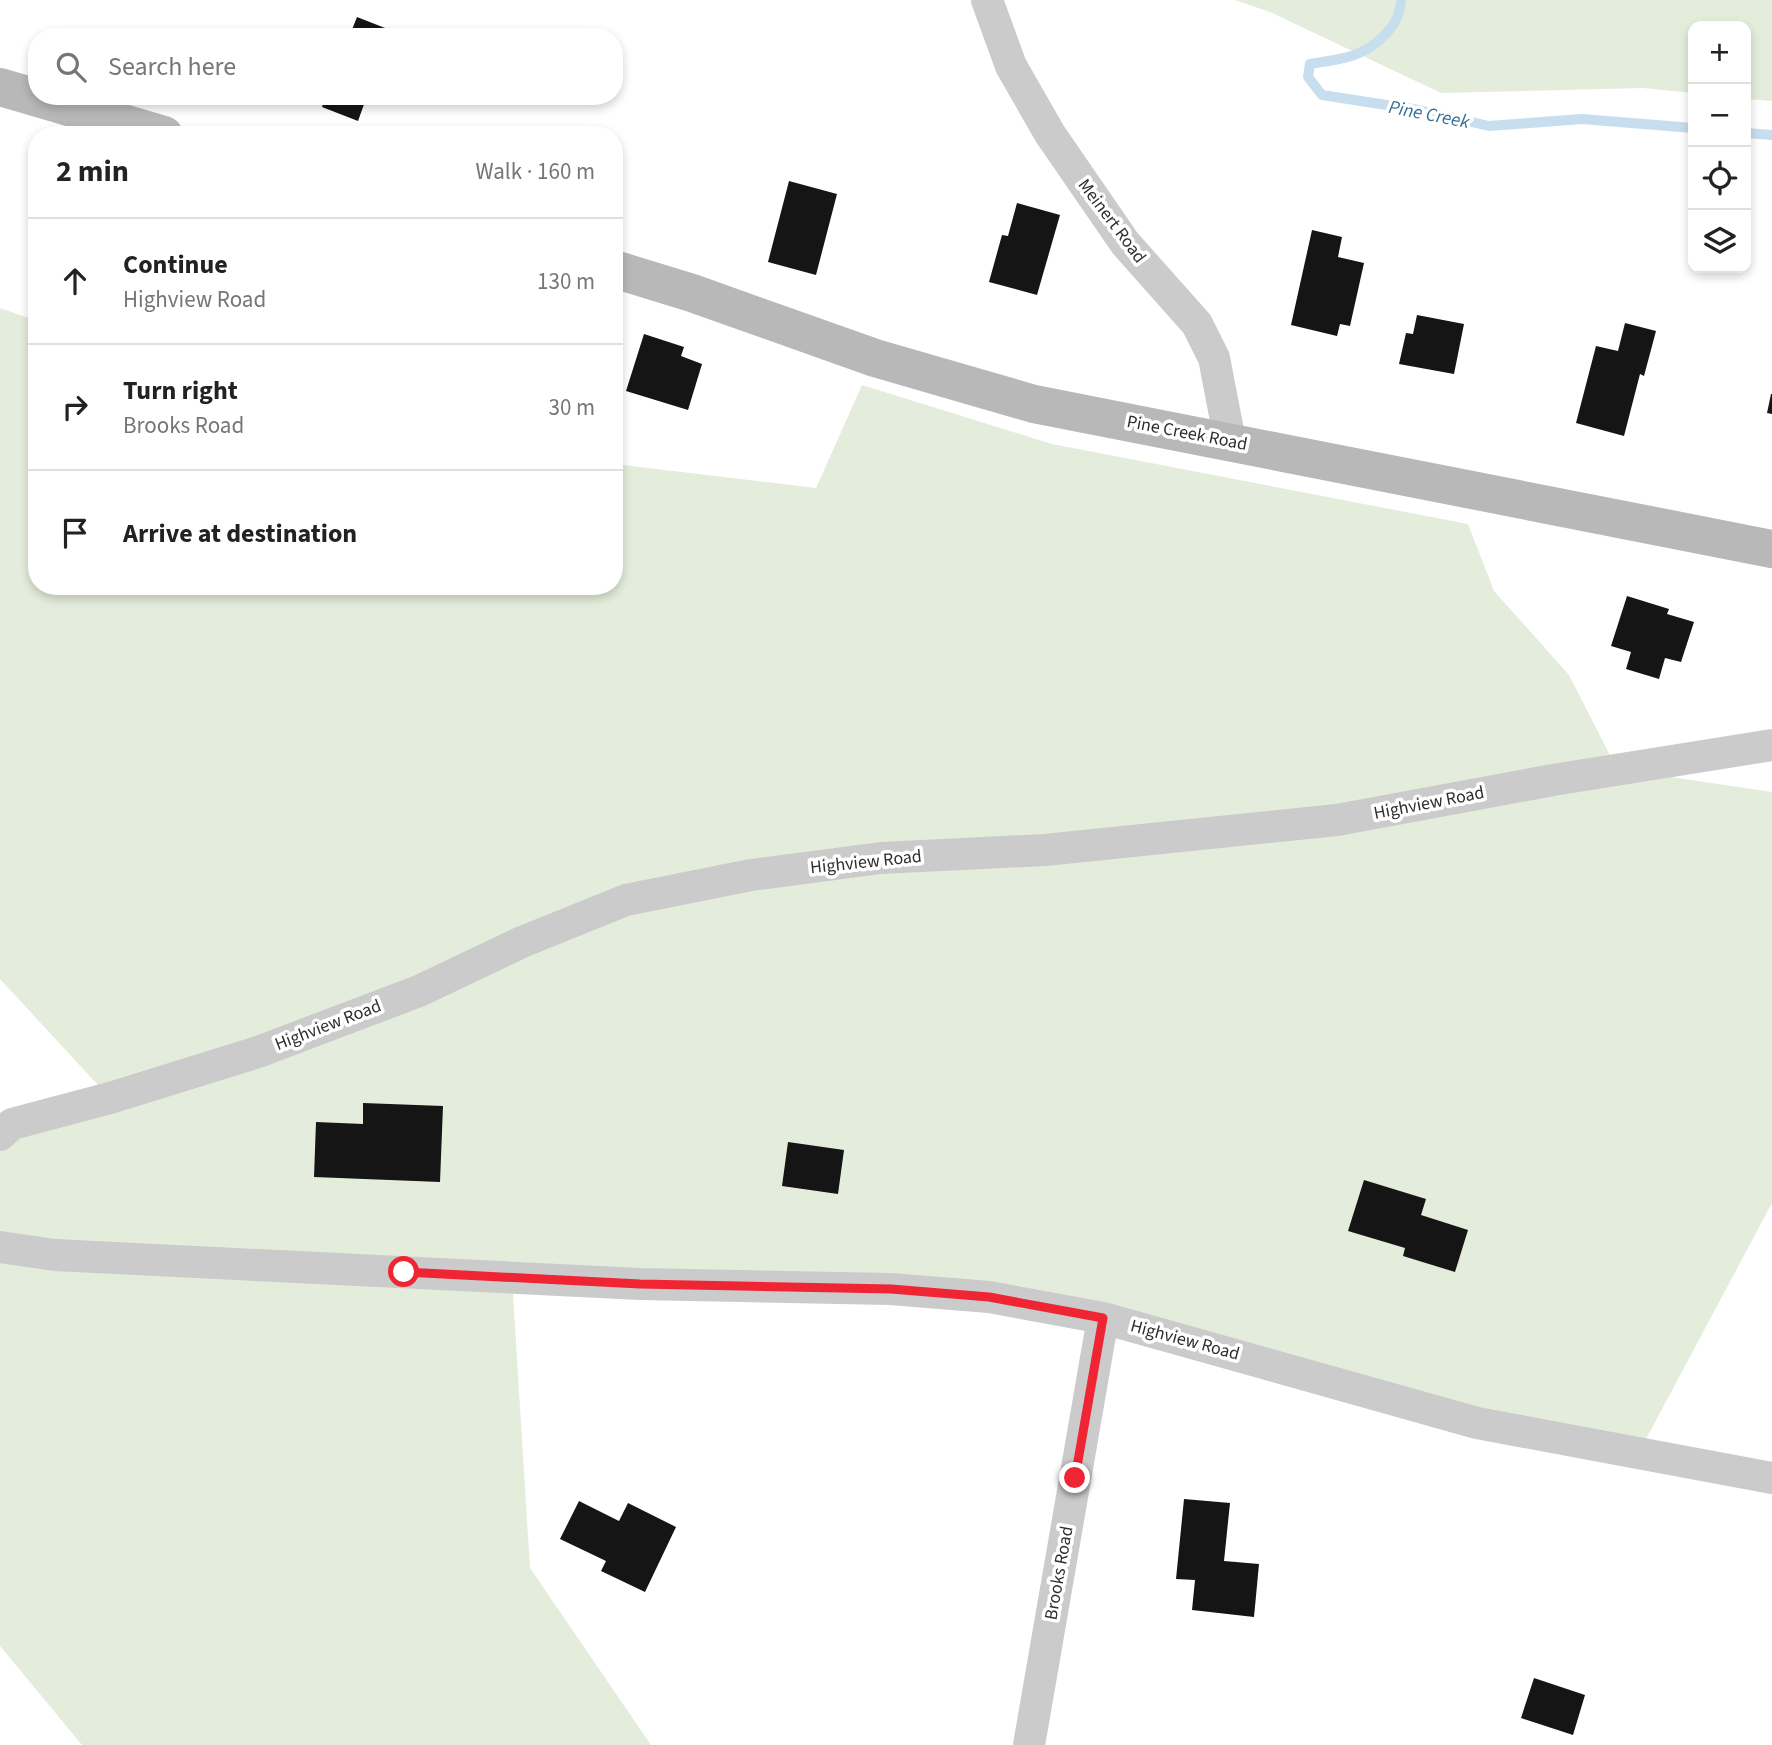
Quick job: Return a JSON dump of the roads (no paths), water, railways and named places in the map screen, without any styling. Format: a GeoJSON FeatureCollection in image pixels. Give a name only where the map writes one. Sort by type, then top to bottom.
{"type":"FeatureCollection","features":[{"type":"Feature","properties":{"kind":"street","name":"Meinert Road"},"geometry":{"type":"LineString","coordinates":[[987,0],[1011,66],[1050,134],[1125,243],[1197,324],[1213,358],[1230,441]]}},
{"type":"Feature","properties":{"kind":"street"},"geometry":{"type":"LineString","coordinates":[[0,87],[28,95]]}},
{"type":"Feature","properties":{"kind":"street"},"geometry":{"type":"LineString","coordinates":[[62,105],[133,126]]}},
{"type":"Feature","properties":{"kind":"street","name":"Pine Creek Road"},"geometry":{"type":"LineString","coordinates":[[623,272],[692,293],[875,358],[1034,404],[1772,549]]}},
{"type":"Feature","properties":{"kind":"street","name":"Highview Road"},"geometry":{"type":"LineString","coordinates":[[0,1135],[12,1124],[110,1098],[258,1052],[419,990],[522,942],[626,900],[751,875],[881,858],[1045,850],[1338,820],[1553,780],[1772,745]]}},
{"type":"Feature","properties":{"kind":"street","name":"Highview Road"},"geometry":{"type":"LineString","coordinates":[[0,1248],[55,1255],[640,1284],[891,1289],[989,1297],[1103,1318],[1477,1423],[1772,1478]]}},
{"type":"Feature","properties":{"kind":"street","name":"Brooks Road"},"geometry":{"type":"LineString","coordinates":[[1029,1745],[1103,1318]]}},
{"type":"Feature","properties":{"kind":"waterway","name":"Pine Creek"},"geometry":{"type":"LineString","coordinates":[[1401,0],[1393,25],[1375,44],[1348,57],[1310,64],[1308,77],[1322,95],[1419,110],[1489,126],[1582,119],[1688,128]]}},
{"type":"Feature","properties":{"kind":"waterway","name":"Pine Creek"},"geometry":{"type":"LineString","coordinates":[[1751,133],[1772,135]]}}]}
